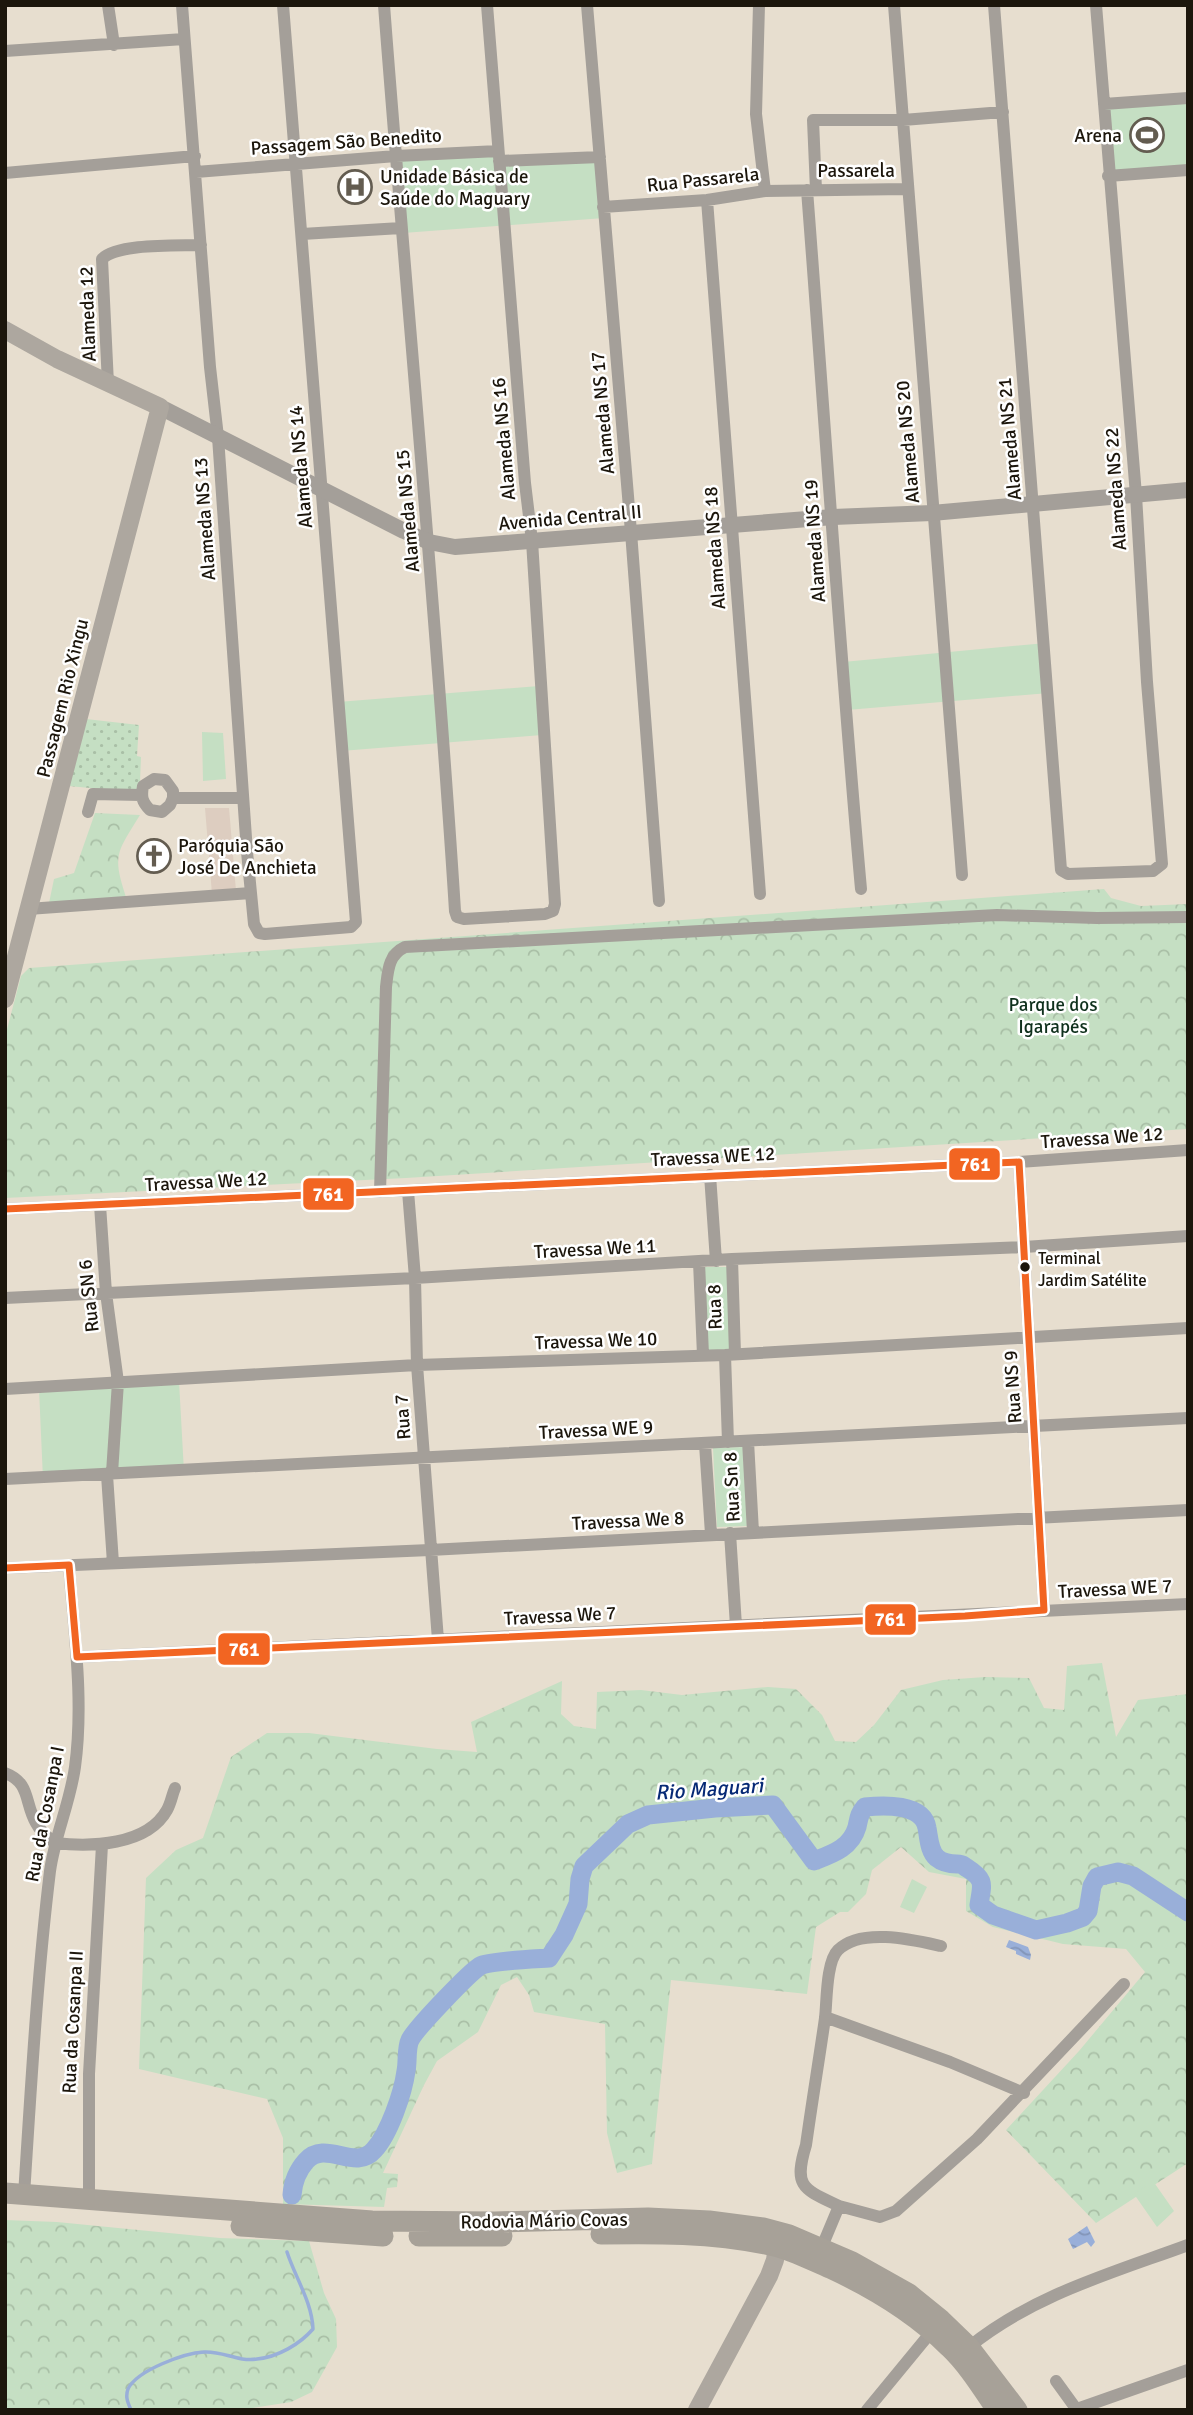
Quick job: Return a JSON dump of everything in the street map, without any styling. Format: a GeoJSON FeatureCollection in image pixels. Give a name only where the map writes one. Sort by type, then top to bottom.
{"type":"FeatureCollection","features":[{"type":"Feature","properties":{"kind":"main road","name":"Avenida Central II"},"geometry":{"type":"LineString","coordinates":[[5,330],[108,384],[160,407]]}},
{"type":"Feature","properties":{"kind":"main road","name":"Passagem Rio Xingu"},"geometry":{"type":"LineString","coordinates":[[5,999],[160,407]]}},
{"type":"Feature","properties":{"kind":"main road","name":"Rodovia Mário Covas"},"geometry":{"type":"LineString","coordinates":[[11,2198],[372,2221],[675,2218],[747,2225],[778,2239],[900,2306],[951,2348],[997,2410]]}},
{"type":"Feature","properties":{"kind":"main road","name":"Rodovia Mário Covas"},"geometry":{"type":"LineString","coordinates":[[11,2198],[344,2235],[462,2237],[680,2233],[778,2239],[821,2249],[883,2278],[909,2294],[942,2320],[969,2347],[1017,2410]]}},
{"type":"Feature","properties":{"kind":"main road"},"geometry":{"type":"LineString","coordinates":[[697,2410],[769,2276],[778,2239]]}},
{"type":"Feature","properties":{"kind":"street"},"geometry":{"type":"LineString","coordinates":[[108,5],[114,45]]}},
{"type":"Feature","properties":{"kind":"street","name":"Alameda NS 13"},"geometry":{"type":"LineString","coordinates":[[182,5],[218,437],[254,924],[261,934],[354,926]]}},
{"type":"Feature","properties":{"kind":"street","name":"Alameda NS 14"},"geometry":{"type":"LineString","coordinates":[[283,5],[354,926]]}},
{"type":"Feature","properties":{"kind":"street","name":"Alameda NS 15"},"geometry":{"type":"LineString","coordinates":[[384,5],[429,542],[455,914],[464,919],[545,914],[553,911]]}},
{"type":"Feature","properties":{"kind":"street","name":"Alameda NS 16"},"geometry":{"type":"LineString","coordinates":[[487,5],[525,483],[532,541],[553,865],[553,911]]}},
{"type":"Feature","properties":{"kind":"street","name":"Alameda NS 17"},"geometry":{"type":"LineString","coordinates":[[587,5],[659,901]]}},
{"type":"Feature","properties":{"kind":"street"},"geometry":{"type":"LineString","coordinates":[[759,5],[757,114],[765,191]]}},
{"type":"Feature","properties":{"kind":"street","name":"Alameda NS 20"},"geometry":{"type":"LineString","coordinates":[[894,5],[906,189],[962,875]]}},
{"type":"Feature","properties":{"kind":"street","name":"Alameda NS 21"},"geometry":{"type":"LineString","coordinates":[[994,5],[1061,870]]}},
{"type":"Feature","properties":{"kind":"street","name":"Alameda NS 22"},"geometry":{"type":"LineString","coordinates":[[1061,870],[1066,874],[1138,872],[1156,870],[1162,864],[1147,682],[1136,495],[1096,5]]}},
{"type":"Feature","properties":{"kind":"street"},"geometry":{"type":"LineString","coordinates":[[5,51],[184,38]]}},
{"type":"Feature","properties":{"kind":"street"},"geometry":{"type":"LineString","coordinates":[[1104,104],[1188,98]]}},
{"type":"Feature","properties":{"kind":"street"},"geometry":{"type":"LineString","coordinates":[[903,120],[1003,112]]}},
{"type":"Feature","properties":{"kind":"street","name":"Alameda NS 19"},"geometry":{"type":"LineString","coordinates":[[861,889],[841,661],[811,190],[813,120],[903,120]]}},
{"type":"Feature","properties":{"kind":"street"},"geometry":{"type":"LineString","coordinates":[[5,173],[195,156]]}},
{"type":"Feature","properties":{"kind":"street","name":"Passagem São Benedito"},"geometry":{"type":"LineString","coordinates":[[196,172],[396,156],[600,157]]}},
{"type":"Feature","properties":{"kind":"street"},"geometry":{"type":"LineString","coordinates":[[1108,176],[1188,170]]}},
{"type":"Feature","properties":{"kind":"street","name":"Passarela"},"geometry":{"type":"LineString","coordinates":[[811,190],[906,189]]}},
{"type":"Feature","properties":{"kind":"street","name":"Rua Passarela"},"geometry":{"type":"LineString","coordinates":[[603,207],[707,200],[765,191],[811,190]]}},
{"type":"Feature","properties":{"kind":"street","name":"Alameda NS 18"},"geometry":{"type":"LineString","coordinates":[[707,200],[760,894]]}},
{"type":"Feature","properties":{"kind":"street"},"geometry":{"type":"LineString","coordinates":[[302,234],[401,228]]}},
{"type":"Feature","properties":{"kind":"street","name":"Alameda 12"},"geometry":{"type":"LineString","coordinates":[[108,384],[102,259],[109,253],[128,249],[201,245]]}},
{"type":"Feature","properties":{"kind":"street","name":"Avenida Central II"},"geometry":{"type":"LineString","coordinates":[[160,407],[429,542],[455,547],[832,517],[932,513],[1188,491]]}},
{"type":"Feature","properties":{"kind":"street"},"geometry":{"type":"LineString","coordinates":[[154,779],[165,780],[173,791],[173,798],[170,805],[155,817],[143,803],[143,786],[154,779]]}},
{"type":"Feature","properties":{"kind":"street"},"geometry":{"type":"LineString","coordinates":[[88,812],[93,794],[141,795]]}},
{"type":"Feature","properties":{"kind":"street"},"geometry":{"type":"LineString","coordinates":[[173,798],[243,798]]}},
{"type":"Feature","properties":{"kind":"street"},"geometry":{"type":"LineString","coordinates":[[28,909],[251,893]]}},
{"type":"Feature","properties":{"kind":"street"},"geometry":{"type":"LineString","coordinates":[[380,1192],[386,987],[391,960],[398,950],[405,947],[997,915],[1188,917]]}},
{"type":"Feature","properties":{"kind":"street","name":"Travessa We 12"},"geometry":{"type":"LineString","coordinates":[[1019,1162],[1188,1150]]}},
{"type":"Feature","properties":{"kind":"street","name":"Travessa WE 12"},"geometry":{"type":"LineString","coordinates":[[408,1191],[1019,1162]]}},
{"type":"Feature","properties":{"kind":"street","name":"Rua NS 9"},"geometry":{"type":"LineString","coordinates":[[1019,1162],[1044,1610]]}},
{"type":"Feature","properties":{"kind":"street","name":"Rua 8"},"geometry":{"type":"LineString","coordinates":[[710,1175],[716,1261]]}},
{"type":"Feature","properties":{"kind":"street","name":"Travessa We 12"},"geometry":{"type":"LineString","coordinates":[[5,1209],[408,1191]]}},
{"type":"Feature","properties":{"kind":"street","name":"Rua 7"},"geometry":{"type":"LineString","coordinates":[[408,1191],[415,1278],[417,1365],[438,1640]]}},
{"type":"Feature","properties":{"kind":"street","name":"Rua SN 6"},"geometry":{"type":"LineString","coordinates":[[100,1205],[106,1293],[118,1382],[110,1474]]}},
{"type":"Feature","properties":{"kind":"street","name":"Travessa We 11"},"geometry":{"type":"LineString","coordinates":[[5,1298],[732,1259],[1024,1247],[1188,1236]]}},
{"type":"Feature","properties":{"kind":"street","name":"Rua 8"},"geometry":{"type":"LineString","coordinates":[[729,1442],[732,1259]]}},
{"type":"Feature","properties":{"kind":"street","name":"Rua 8"},"geometry":{"type":"LineString","coordinates":[[699,1262],[703,1355]]}},
{"type":"Feature","properties":{"kind":"street","name":"Travessa We 10"},"geometry":{"type":"LineString","coordinates":[[5,1389],[417,1365],[730,1354],[1188,1328]]}},
{"type":"Feature","properties":{"kind":"street","name":"Travessa WE 9"},"geometry":{"type":"LineString","coordinates":[[5,1479],[1188,1418]]}},
{"type":"Feature","properties":{"kind":"street","name":"Rua Sn 8"},"geometry":{"type":"LineString","coordinates":[[748,1441],[753,1532]]}},
{"type":"Feature","properties":{"kind":"street"},"geometry":{"type":"LineString","coordinates":[[705,1444],[711,1534]]}},
{"type":"Feature","properties":{"kind":"street"},"geometry":{"type":"LineString","coordinates":[[110,1474],[113,1563]]}},
{"type":"Feature","properties":{"kind":"street","name":"Travessa We 8"},"geometry":{"type":"LineString","coordinates":[[69,1565],[430,1550],[1188,1510]]}},
{"type":"Feature","properties":{"kind":"street"},"geometry":{"type":"LineString","coordinates":[[730,1533],[736,1626]]}},
{"type":"Feature","properties":{"kind":"street"},"geometry":{"type":"LineString","coordinates":[[5,1569],[69,1565]]}},
{"type":"Feature","properties":{"kind":"street","name":"Rua da Cosanpa I"},"geometry":{"type":"LineString","coordinates":[[11,2198],[55,1843],[70,1794],[77,1751],[77,1657],[69,1565]]}},
{"type":"Feature","properties":{"kind":"street","name":"Travessa WE 7"},"geometry":{"type":"LineString","coordinates":[[1044,1610],[1188,1604]]}},
{"type":"Feature","properties":{"kind":"street","name":"Travessa We 7"},"geometry":{"type":"LineString","coordinates":[[77,1657],[1044,1610]]}},
{"type":"Feature","properties":{"kind":"street"},"geometry":{"type":"LineString","coordinates":[[5,1773],[22,1783],[37,1826],[55,1843],[102,1845],[149,1830],[167,1810],[175,1788]]}},
{"type":"Feature","properties":{"kind":"street","name":"Rua da Cosanpa II"},"geometry":{"type":"LineString","coordinates":[[89,2201],[89,2074],[102,1845]]}},
{"type":"Feature","properties":{"kind":"street"},"geometry":{"type":"LineString","coordinates":[[941,1946],[907,1938],[880,1936],[844,1945],[834,1956],[806,2145],[799,2165],[804,2185],[839,2206],[880,2217],[895,2211],[978,2139],[1125,1984]]}},
{"type":"Feature","properties":{"kind":"street"},"geometry":{"type":"LineString","coordinates":[[825,2017],[950,2062],[1024,2093]]}},
{"type":"Feature","properties":{"kind":"street"},"geometry":{"type":"LineString","coordinates":[[821,2249],[839,2206]]}},
{"type":"Feature","properties":{"kind":"street"},"geometry":{"type":"LineString","coordinates":[[969,2347],[992,2328],[1035,2303],[1188,2245]]}},
{"type":"Feature","properties":{"kind":"street"},"geometry":{"type":"LineString","coordinates":[[867,2410],[932,2331]]}},
{"type":"Feature","properties":{"kind":"street"},"geometry":{"type":"LineString","coordinates":[[1056,2382],[1077,2410],[1188,2370]]}},
{"type":"Feature","properties":{"kind":"shaded area"},"geometry":{"type":"Polygon","coordinates":[[[205,808],[229,808],[236,891],[212,894],[205,808]]]}},
{"type":"Feature","properties":{"kind":"green space","name":"Arena"},"geometry":{"type":"Polygon","coordinates":[[[1188,95],[1188,168],[1110,176],[1104,103],[1188,95]]]}},
{"type":"Feature","properties":{"kind":"green space"},"geometry":{"type":"Polygon","coordinates":[[[497,151],[498,165],[599,159],[604,218],[403,233],[396,158],[497,151]]]}},
{"type":"Feature","properties":{"kind":"green space"},"geometry":{"type":"Polygon","coordinates":[[[1046,643],[1049,693],[847,710],[843,662],[1046,643]]]}},
{"type":"Feature","properties":{"kind":"green space"},"geometry":{"type":"Polygon","coordinates":[[[539,686],[542,735],[341,751],[338,702],[539,686]]]}},
{"type":"Feature","properties":{"kind":"green space"},"geometry":{"type":"Polygon","coordinates":[[[86,719],[139,725],[137,756],[141,757],[140,782],[135,792],[68,786],[86,719]]]}},
{"type":"Feature","properties":{"kind":"green space"},"geometry":{"type":"Polygon","coordinates":[[[202,732],[223,733],[226,779],[203,781],[202,732]]]}},
{"type":"Feature","properties":{"kind":"green space"},"geometry":{"type":"Polygon","coordinates":[[[95,813],[140,815],[119,855],[119,873],[127,900],[49,903],[54,879],[74,873],[95,813]]]}},
{"type":"Feature","properties":{"kind":"green space","name":"Parque dos Igarapés"},"geometry":{"type":"Polygon","coordinates":[[[1104,889],[1111,898],[1141,906],[1188,904],[1188,1129],[406,1178],[5,1198],[5,1037],[21,976],[29,968],[1104,889]]]}},
{"type":"Feature","properties":{"kind":"green space"},"geometry":{"type":"Polygon","coordinates":[[[704,1267],[727,1267],[730,1350],[707,1351],[704,1267]]]}},
{"type":"Feature","properties":{"kind":"green space"},"geometry":{"type":"Polygon","coordinates":[[[179,1381],[184,1472],[43,1479],[39,1389],[179,1381]]]}},
{"type":"Feature","properties":{"kind":"green space"},"geometry":{"type":"Polygon","coordinates":[[[743,1447],[747,1526],[717,1527],[713,1448],[743,1447]]]}},
{"type":"Feature","properties":{"kind":"green space"},"geometry":{"type":"Polygon","coordinates":[[[1102,1663],[1116,1737],[1138,1700],[1188,1694],[1188,2163],[1096,2223],[1006,2130],[1079,2051],[1145,1972],[1126,1949],[1063,1944],[993,1927],[966,1911],[966,1879],[929,1872],[901,1847],[872,1870],[866,1894],[848,1912],[840,1912],[816,1927],[807,1994],[671,1980],[652,2164],[617,2173],[607,2133],[605,2024],[534,2012],[529,1995],[517,1977],[501,1985],[478,2032],[437,2061],[383,2173],[398,2174],[397,2187],[387,2188],[384,2207],[283,2204],[283,2138],[267,2099],[139,2069],[146,1878],[176,1850],[203,1838],[231,1757],[267,1733],[309,1733],[477,1752],[471,1722],[562,1681],[561,1714],[574,1726],[596,1729],[597,1692],[641,1690],[682,1695],[768,1687],[796,1689],[822,1715],[835,1741],[856,1742],[874,1725],[901,1690],[943,1680],[1029,1678],[1044,1708],[1064,1710],[1067,1666],[1102,1663]]]}},
{"type":"Feature","properties":{"kind":"green space"},"geometry":{"type":"Polygon","coordinates":[[[912,1879],[927,1887],[914,1913],[900,1907],[912,1879]]]}},
{"type":"Feature","properties":{"kind":"green space"},"geometry":{"type":"Polygon","coordinates":[[[1153,2181],[1174,2211],[1157,2227],[1134,2194],[1153,2181]]]}},
{"type":"Feature","properties":{"kind":"green space"},"geometry":{"type":"Polygon","coordinates":[[[5,2220],[57,2222],[220,2238],[309,2241],[324,2293],[336,2319],[337,2347],[312,2392],[291,2402],[239,2410],[5,2410],[5,2220]]]}},
{"type":"Feature","properties":{"kind":"water"},"geometry":{"type":"Polygon","coordinates":[[[1009,1940],[1028,1947],[1030,1960],[1006,1947],[1009,1940]]]}},
{"type":"Feature","properties":{"kind":"water"},"geometry":{"type":"Polygon","coordinates":[[[1087,2226],[1095,2242],[1091,2247],[1087,2242],[1073,2249],[1068,2239],[1087,2226]]]}},
{"type":"Feature","properties":{"kind":"waterway","name":"Rio Maguari"},"geometry":{"type":"LineString","coordinates":[[292,2195],[298,2173],[314,2155],[322,2153],[358,2158],[374,2150],[385,2134],[399,2101],[409,2043],[414,2034],[443,2001],[480,1966],[549,1958],[564,1935],[578,1904],[584,1866],[628,1824],[648,1815],[773,1805],[814,1861],[846,1845],[854,1834],[865,1807],[901,1807],[918,1814],[924,1820],[931,1848],[937,1858],[947,1863],[961,1864],[980,1879],[982,1887],[979,1905],[993,1915],[1036,1930],[1067,1923],[1083,1917],[1088,1911],[1092,1886],[1097,1877],[1118,1872],[1133,1876],[1188,1912]]}},
{"type":"Feature","properties":{"kind":"waterway","name":"Rio Maguari"},"geometry":{"type":"LineString","coordinates":[[131,2410],[127,2397],[128,2389],[141,2375],[162,2364],[204,2352],[250,2360],[265,2358],[288,2349],[308,2335],[313,2329],[310,2309],[287,2252]]}},
{"type":"Feature","properties":{"kind":"transit line","name":"761"},"geometry":{"type":"LineString","coordinates":[[5,1209],[1019,1162],[1044,1610],[965,1616],[77,1657],[69,1565],[5,1568]]}},
{"type":"Feature","properties":{"kind":"place","name":"Arena"},"geometry":{"type":"Point","coordinates":[1147,135]}},
{"type":"Feature","properties":{"kind":"place","name":"Unidade Básica de Saúde do Maguary"},"geometry":{"type":"Point","coordinates":[355,187]}},
{"type":"Feature","properties":{"kind":"place","name":"Paróquia São José De Anchieta"},"geometry":{"type":"Point","coordinates":[154,856]}},
{"type":"Feature","properties":{"kind":"place","name":"Terminal Jardim Satélite"},"geometry":{"type":"Point","coordinates":[1025,1267]}}]}
